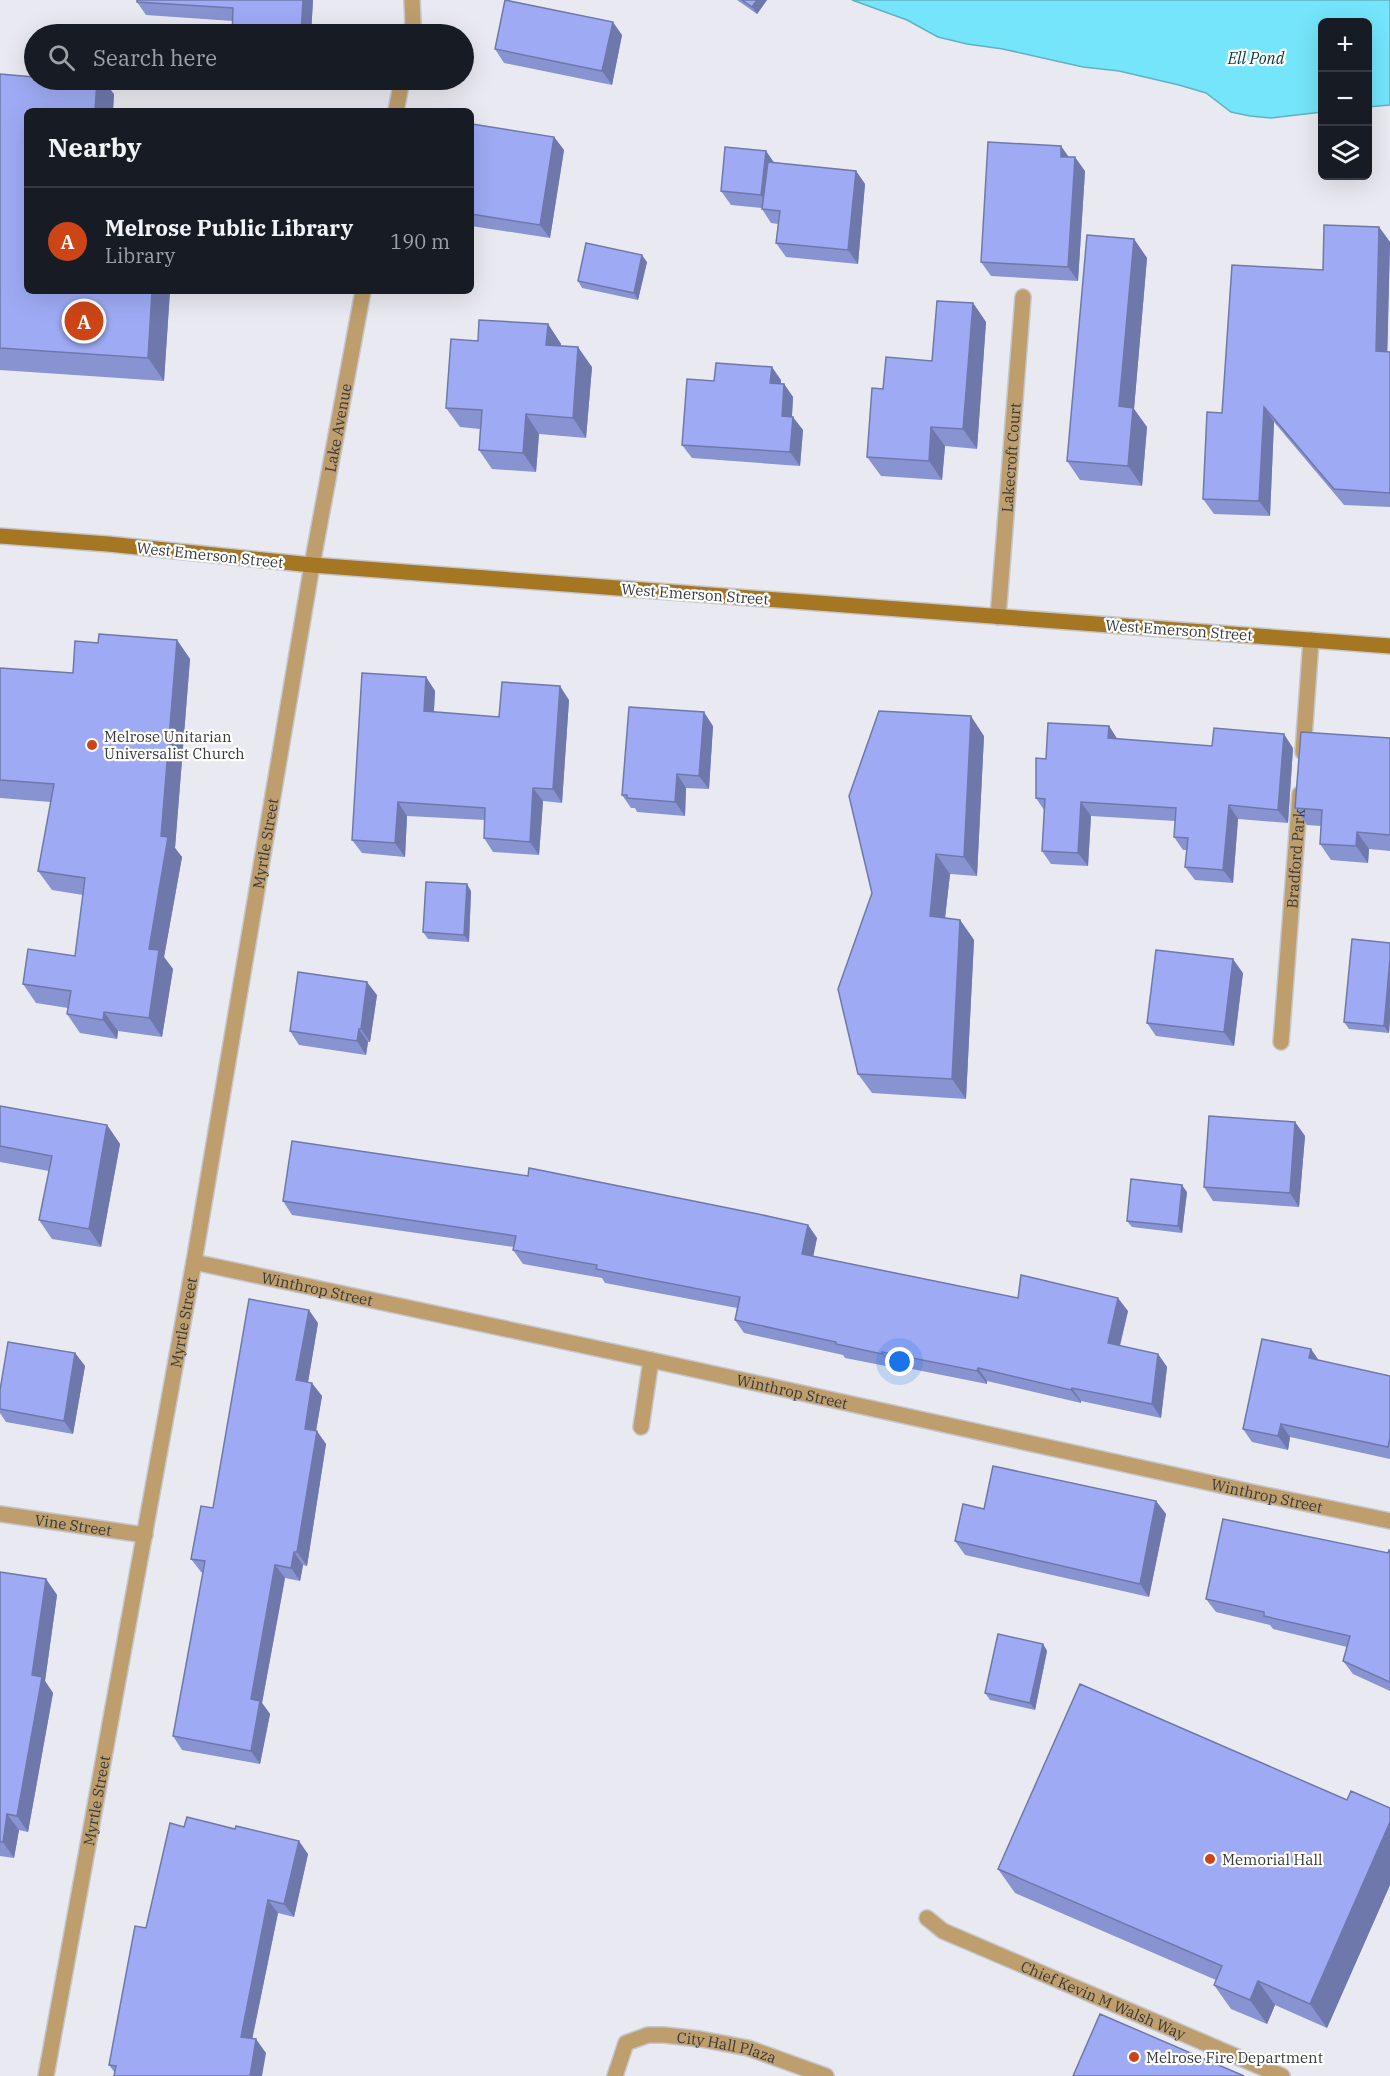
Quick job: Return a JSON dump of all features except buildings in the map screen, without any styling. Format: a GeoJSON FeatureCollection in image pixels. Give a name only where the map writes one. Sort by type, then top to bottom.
{"type":"FeatureCollection","features":[{"type":"Feature","properties":{"kind":"street"},"geometry":{"type":"LineString","coordinates":[[412,0],[413,24]]}},
{"type":"Feature","properties":{"kind":"street"},"geometry":{"type":"LineString","coordinates":[[397,108],[400,90]]}},
{"type":"Feature","properties":{"kind":"street","name":"Lake Avenue"},"geometry":{"type":"LineString","coordinates":[[312,565],[362,294]]}},
{"type":"Feature","properties":{"kind":"street","name":"Lakecroft Court"},"geometry":{"type":"LineString","coordinates":[[998,617],[1023,297]]}},
{"type":"Feature","properties":{"kind":"street","name":"West Emerson Street"},"geometry":{"type":"LineString","coordinates":[[0,536],[108,544],[312,565],[1390,646]]}},
{"type":"Feature","properties":{"kind":"street","name":"Myrtle Street"},"geometry":{"type":"LineString","coordinates":[[46,2076],[194,1262],[312,565]]}},
{"type":"Feature","properties":{"kind":"street","name":"Bradford Park"},"geometry":{"type":"LineString","coordinates":[[1281,1042],[1311,640]]}},
{"type":"Feature","properties":{"kind":"street","name":"Winthrop Street"},"geometry":{"type":"LineString","coordinates":[[194,1262],[1390,1521]]}},
{"type":"Feature","properties":{"kind":"street"},"geometry":{"type":"LineString","coordinates":[[641,1427],[651,1360]]}},
{"type":"Feature","properties":{"kind":"street","name":"Vine Street"},"geometry":{"type":"LineString","coordinates":[[0,1514],[145,1535]]}},
{"type":"Feature","properties":{"kind":"street","name":"Chief Kevin M Walsh Way"},"geometry":{"type":"LineString","coordinates":[[927,1918],[944,1931],[1282,2076]]}},
{"type":"Feature","properties":{"kind":"street","name":"City Hall Plaza"},"geometry":{"type":"LineString","coordinates":[[615,2076],[626,2043],[648,2036],[664,2035],[748,2048],[826,2076]]}},
{"type":"Feature","properties":{"kind":"water","name":"Ell Pond"},"geometry":{"type":"Polygon","coordinates":[[[852,0],[1390,0],[1390,105],[1372,107],[1372,18],[1318,18],[1318,112],[1271,118],[1231,112],[1206,93],[1179,85],[1119,71],[1083,67],[938,37],[907,20],[852,0]]]}},
{"type":"Feature","properties":{"kind":"place","name":"Melrose Public Library"},"geometry":{"type":"Point","coordinates":[84,321]}},
{"type":"Feature","properties":{"kind":"place","name":"Melrose Unitarian Universalist Church"},"geometry":{"type":"Point","coordinates":[92,745]}},
{"type":"Feature","properties":{"kind":"place","name":"Memorial Hall"},"geometry":{"type":"Point","coordinates":[1210,1859]}},
{"type":"Feature","properties":{"kind":"place","name":"Melrose Fire Department"},"geometry":{"type":"Point","coordinates":[1134,2057]}}]}
